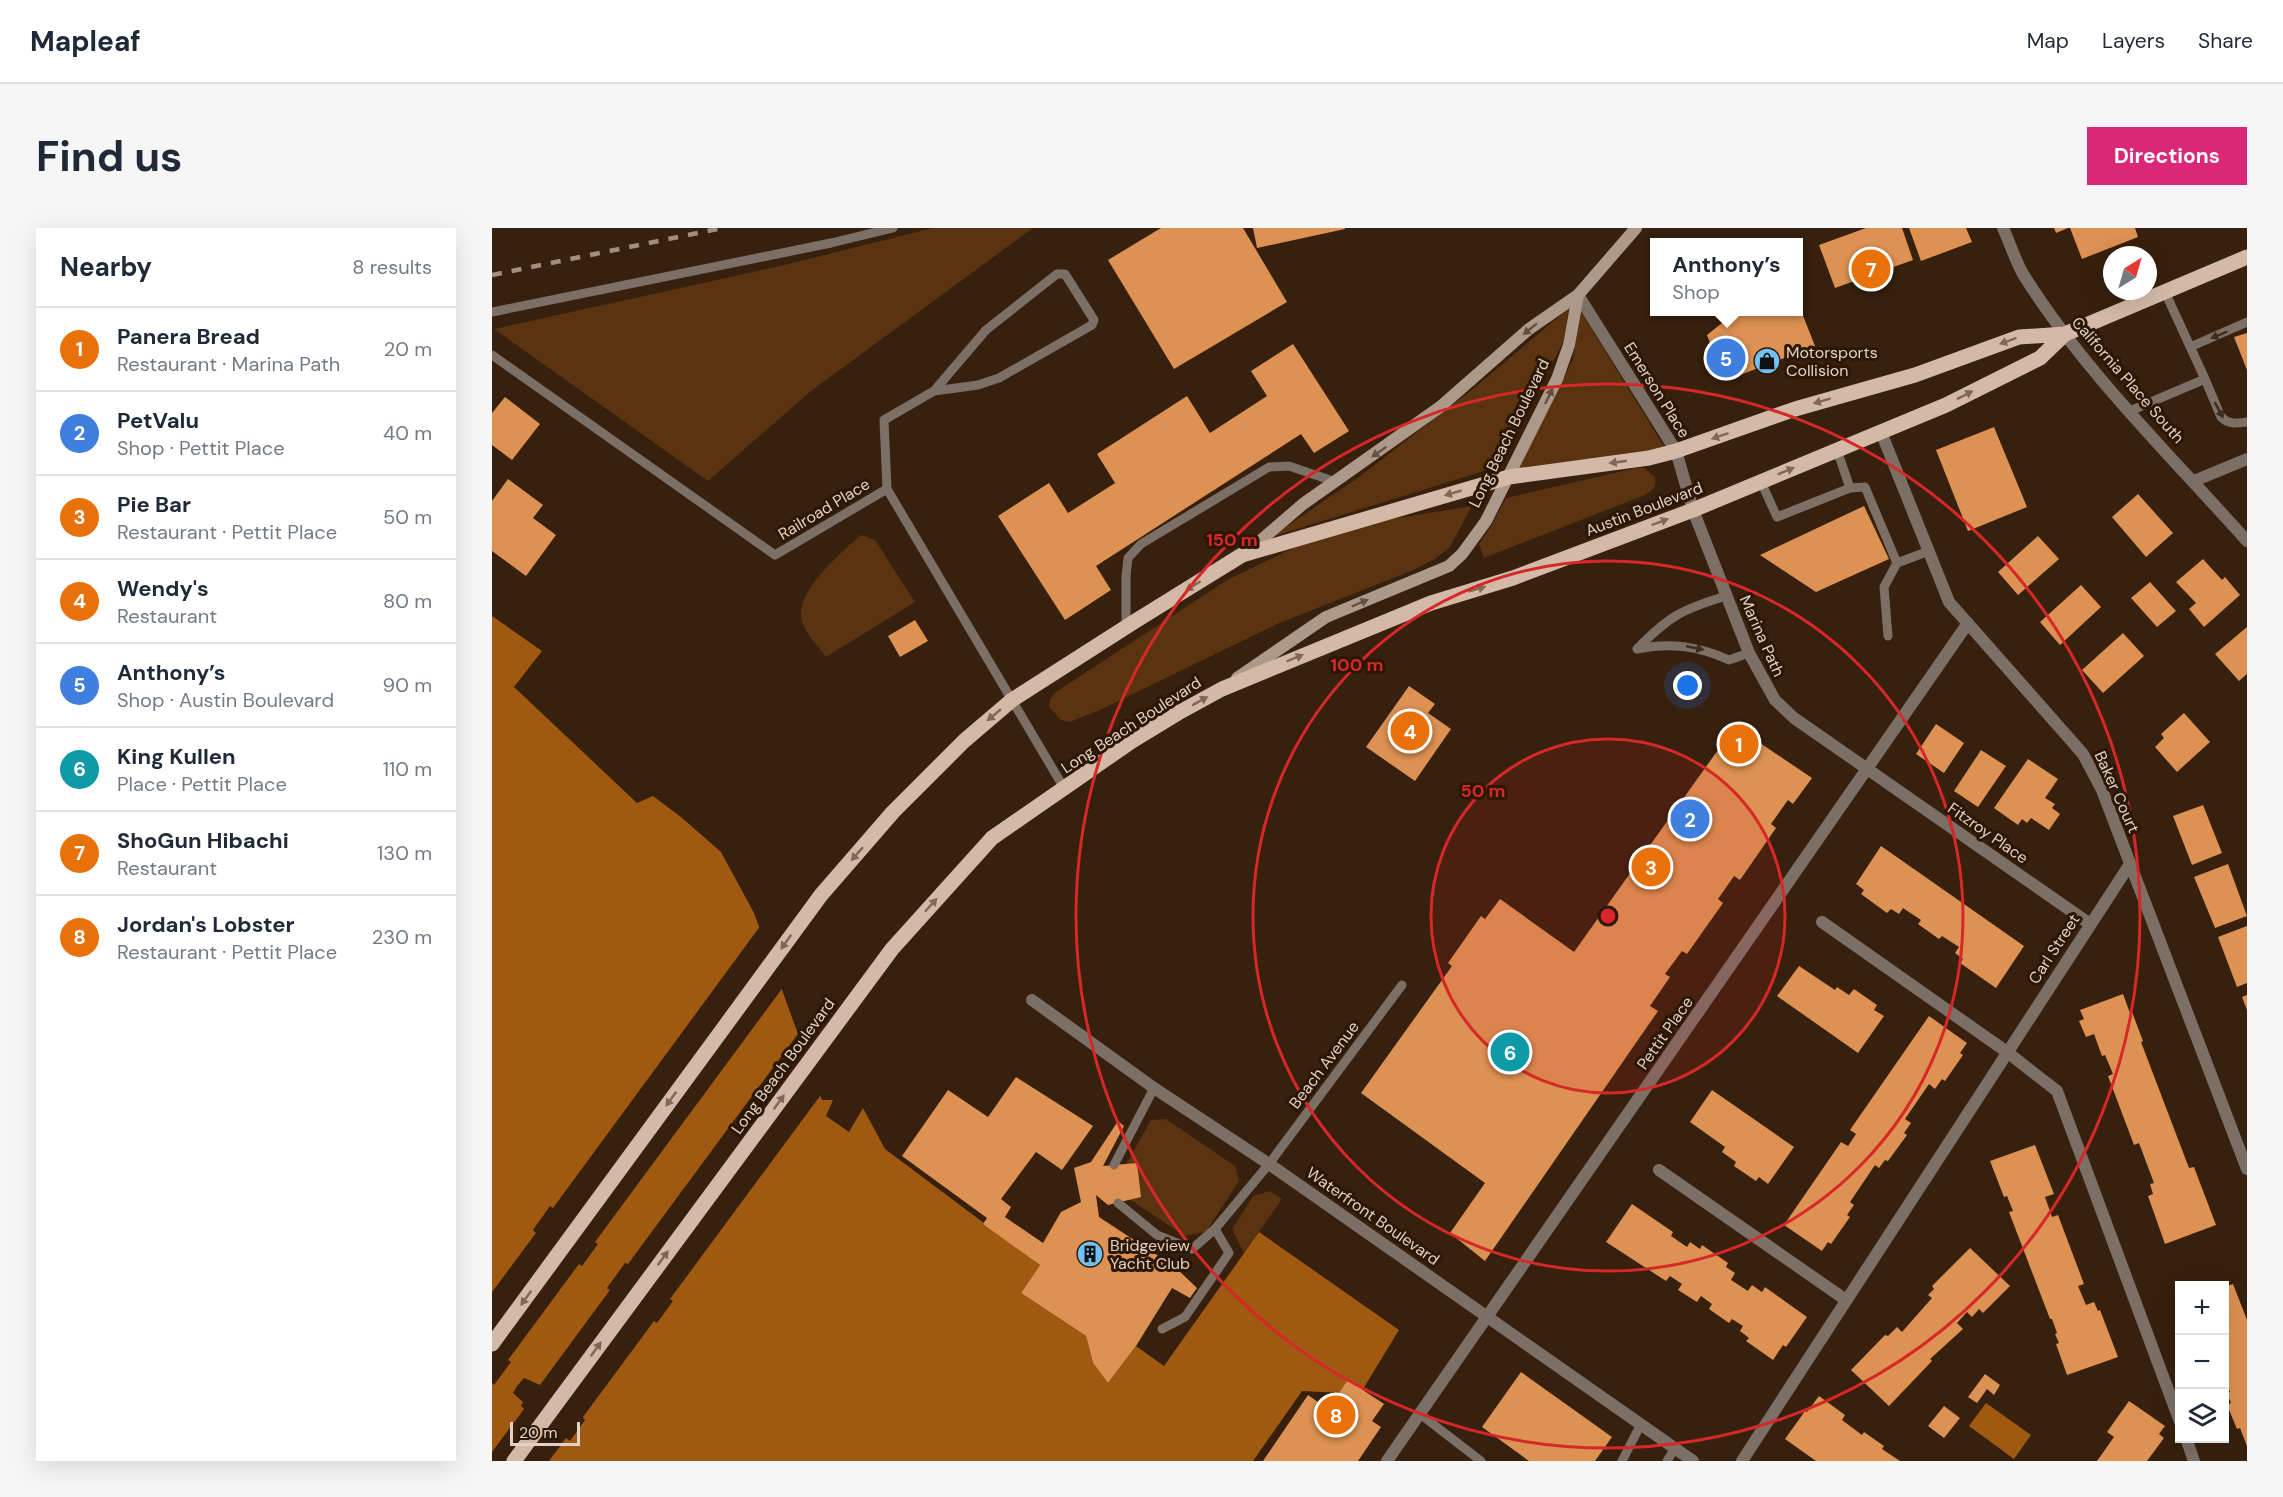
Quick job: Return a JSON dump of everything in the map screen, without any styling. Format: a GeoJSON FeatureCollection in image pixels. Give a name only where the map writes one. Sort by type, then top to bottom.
{"type":"FeatureCollection","features":[{"type":"Feature","properties":{"kind":"main road"},"geometry":{"type":"LineString","coordinates":[[1578,295],[1636,228]]}},
{"type":"Feature","properties":{"kind":"main road","name":"Austin Boulevard"},"geometry":{"type":"LineString","coordinates":[[1242,555],[1509,477],[1649,458],[1676,451],[1795,409],[1915,375],[2019,337],[2065,334],[2247,257]]}},
{"type":"Feature","properties":{"kind":"main road","name":"Long Beach Boulevard"},"geometry":{"type":"LineString","coordinates":[[514,1461],[892,949],[992,838],[1159,724],[1222,688],[1326,617],[1449,566],[1462,554],[1473,540],[1509,477],[1565,358],[1578,295]]}},
{"type":"Feature","properties":{"kind":"main road","name":"Long Beach Boulevard"},"geometry":{"type":"LineString","coordinates":[[492,1344],[821,895],[893,812],[964,741],[1012,700],[1242,555],[1303,504],[1440,407],[1529,329],[1578,295]]}},
{"type":"Feature","properties":{"kind":"main road","name":"Austin Boulevard"},"geometry":{"type":"LineString","coordinates":[[1222,688],[1431,603],[1513,578],[1693,510],[1947,405],[2040,358],[2065,334]]}},
{"type":"Feature","properties":{"kind":"street","name":"California Place South"},"geometry":{"type":"LineString","coordinates":[[2003,228],[2022,272],[2065,334],[2130,411],[2247,541]]}},
{"type":"Feature","properties":{"kind":"street","name":"Emerson Place"},"geometry":{"type":"LineString","coordinates":[[1578,295],[1676,451],[1693,510]]}},
{"type":"Feature","properties":{"kind":"street","name":"Baker Court"},"geometry":{"type":"LineString","coordinates":[[1881,432],[1950,602],[2083,754],[2102,790],[2247,1169]]}},
{"type":"Feature","properties":{"kind":"street"},"geometry":{"type":"LineString","coordinates":[[2194,481],[2247,459]]}},
{"type":"Feature","properties":{"kind":"street","name":"Marina Path"},"geometry":{"type":"LineString","coordinates":[[1693,510],[1749,653],[1766,687],[1782,708],[1868,770]]}},
{"type":"Feature","properties":{"kind":"street","name":"Pettit Place"},"geometry":{"type":"LineString","coordinates":[[1387,1461],[1968,623]]}},
{"type":"Feature","properties":{"kind":"street","name":"Fitzroy Place"},"geometry":{"type":"LineString","coordinates":[[1868,770],[2090,924]]}},
{"type":"Feature","properties":{"kind":"street","name":"Carl Street"},"geometry":{"type":"LineString","coordinates":[[1742,1461],[2130,864]]}},
{"type":"Feature","properties":{"kind":"street"},"geometry":{"type":"LineString","coordinates":[[1822,922],[2007,1052],[2057,1091],[2175,1409]]}},
{"type":"Feature","properties":{"kind":"street","name":"Waterfront Boulevard"},"geometry":{"type":"LineString","coordinates":[[1032,1000],[1154,1088],[1269,1164],[1693,1461]]}},
{"type":"Feature","properties":{"kind":"street"},"geometry":{"type":"LineString","coordinates":[[1659,1170],[1846,1300]]}},
{"type":"Feature","properties":{"kind":"street"},"geometry":{"type":"LineString","coordinates":[[2188,1443],[2194,1461]]}},
{"type":"Feature","properties":{"kind":"lane"},"geometry":{"type":"LineString","coordinates":[[492,312],[831,243],[893,228]]}},
{"type":"Feature","properties":{"kind":"lane"},"geometry":{"type":"LineString","coordinates":[[887,489],[884,420],[934,391],[986,330],[1057,274],[1065,274],[1094,320],[1092,326],[999,378],[978,385],[934,391]]}},
{"type":"Feature","properties":{"kind":"lane"},"geometry":{"type":"LineString","coordinates":[[2164,292],[2221,417],[2226,422],[2247,422]]}},
{"type":"Feature","properties":{"kind":"lane"},"geometry":{"type":"LineString","coordinates":[[2190,347],[2247,322]]}},
{"type":"Feature","properties":{"kind":"lane","name":"Railroad Place"},"geometry":{"type":"LineString","coordinates":[[492,355],[775,555],[887,489],[1064,788]]}},
{"type":"Feature","properties":{"kind":"lane"},"geometry":{"type":"LineString","coordinates":[[2130,411],[2205,379]]}},
{"type":"Feature","properties":{"kind":"lane"},"geometry":{"type":"LineString","coordinates":[[1837,450],[1850,488]]}},
{"type":"Feature","properties":{"kind":"lane"},"geometry":{"type":"LineString","coordinates":[[1126,627],[1128,558],[1141,544],[1269,467],[1289,466],[1336,482]]}},
{"type":"Feature","properties":{"kind":"lane"},"geometry":{"type":"LineString","coordinates":[[1761,482],[1777,517],[1850,488],[1865,487],[1897,563]]}},
{"type":"Feature","properties":{"kind":"lane"},"geometry":{"type":"LineString","coordinates":[[1888,636],[1884,587],[1897,563],[1929,551]]}},
{"type":"Feature","properties":{"kind":"lane"},"geometry":{"type":"LineString","coordinates":[[1726,596],[1681,611],[1660,626],[1637,650],[1653,646],[1684,646],[1707,651],[1729,660],[1749,653]]}},
{"type":"Feature","properties":{"kind":"lane","name":"Beach Avenue"},"geometry":{"type":"LineString","coordinates":[[1118,1203],[1157,1235],[1192,1249],[1215,1228],[1269,1164],[1402,985]]}},
{"type":"Feature","properties":{"kind":"lane"},"geometry":{"type":"LineString","coordinates":[[1114,1165],[1154,1088]]}},
{"type":"Feature","properties":{"kind":"lane"},"geometry":{"type":"LineString","coordinates":[[1162,1329],[1185,1317],[1228,1253],[1215,1228]]}},
{"type":"Feature","properties":{"kind":"lane"},"geometry":{"type":"LineString","coordinates":[[1420,1414],[1481,1461]]}},
{"type":"Feature","properties":{"kind":"lane"},"geometry":{"type":"LineString","coordinates":[[1622,1461],[1641,1424]]}},
{"type":"Feature","properties":{"kind":"lane"},"geometry":{"type":"LineString","coordinates":[[1667,1461],[1675,1448]]}},
{"type":"Feature","properties":{"kind":"shaded area"},"geometry":{"type":"Polygon","coordinates":[[[933,228],[1033,228],[811,391],[708,481],[494,329],[793,263],[933,228]]]}},
{"type":"Feature","properties":{"kind":"shaded area"},"geometry":{"type":"Polygon","coordinates":[[[1569,308],[1563,342],[1500,466],[1271,537],[1359,477],[1473,389],[1569,308]]]}},
{"type":"Feature","properties":{"kind":"shaded area"},"geometry":{"type":"Polygon","coordinates":[[[1581,312],[1665,448],[1518,469],[1573,359],[1581,312]]]}},
{"type":"Feature","properties":{"kind":"shaded area"},"geometry":{"type":"Polygon","coordinates":[[[1644,468],[1655,477],[1654,488],[1645,495],[1484,558],[1479,544],[1506,498],[1644,468]]]}},
{"type":"Feature","properties":{"kind":"shaded area"},"geometry":{"type":"Polygon","coordinates":[[[1472,506],[1450,547],[1435,559],[1411,571],[1277,624],[1102,709],[1070,722],[1061,720],[1049,707],[1050,699],[1056,692],[1227,580],[1293,548],[1379,521],[1472,506]]]}},
{"type":"Feature","properties":{"kind":"shaded area"},"geometry":{"type":"Polygon","coordinates":[[[861,535],[875,540],[915,602],[826,657],[802,622],[801,611],[804,598],[821,574],[861,535]]]}},
{"type":"Feature","properties":{"kind":"shaded area"},"geometry":{"type":"Polygon","coordinates":[[[492,616],[542,651],[514,687],[637,803],[653,796],[721,852],[754,913],[822,1100],[833,1100],[826,1116],[849,1132],[863,1108],[885,1149],[1040,1265],[1021,1293],[1086,1336],[1093,1363],[1108,1383],[1136,1346],[1164,1366],[1259,1232],[1399,1330],[1360,1394],[1302,1391],[1253,1461],[492,1461],[492,616]]]}},
{"type":"Feature","properties":{"kind":"shaded area"},"geometry":{"type":"Polygon","coordinates":[[[1166,1119],[1235,1166],[1239,1181],[1206,1232],[1185,1236],[1129,1199],[1126,1164],[1151,1120],[1166,1119]]]}},
{"type":"Feature","properties":{"kind":"shaded area"},"geometry":{"type":"Polygon","coordinates":[[[1270,1191],[1282,1199],[1244,1253],[1232,1229],[1253,1196],[1270,1191]]]}},
{"type":"Feature","properties":{"kind":"shaded area"},"geometry":{"type":"Polygon","coordinates":[[[1986,1403],[2031,1435],[2014,1459],[1969,1426],[1986,1403]]]}},
{"type":"Feature","properties":{"kind":"pier"},"geometry":{"type":"Polygon","coordinates":[[[761,925],[784,986],[595,1242],[598,1244],[582,1266],[579,1264],[508,1360],[511,1362],[494,1385],[492,1383],[492,1292],[536,1233],[533,1230],[550,1206],[553,1208],[761,925]]]}},
{"type":"Feature","properties":{"kind":"pier"},"geometry":{"type":"Polygon","coordinates":[[[800,1031],[823,1092],[670,1299],[673,1301],[657,1323],[654,1321],[583,1417],[585,1420],[570,1441],[566,1438],[549,1461],[492,1461],[492,1452],[524,1409],[521,1406],[523,1402],[513,1393],[517,1386],[524,1378],[540,1385],[610,1290],[607,1288],[625,1263],[628,1264],[800,1031]]]}},
{"type":"Feature","properties":{"kind":"building"},"geometry":{"type":"Polygon","coordinates":[[[1161,228],[1243,228],[1287,302],[1174,369],[1108,260],[1161,228]]]}},
{"type":"Feature","properties":{"kind":"building"},"geometry":{"type":"Polygon","coordinates":[[[1253,228],[1345,228],[1345,229],[1257,248],[1253,228]]]}},
{"type":"Feature","properties":{"kind":"building"},"geometry":{"type":"Polygon","coordinates":[[[1866,228],[1902,228],[1913,260],[1835,288],[1819,245],[1866,228]]]}},
{"type":"Feature","properties":{"kind":"building"},"geometry":{"type":"Polygon","coordinates":[[[1909,228],[1966,228],[1972,242],[1921,261],[1909,228]]]}},
{"type":"Feature","properties":{"kind":"building"},"geometry":{"type":"Polygon","coordinates":[[[2054,228],[2068,228],[2056,233],[2054,228]]]}},
{"type":"Feature","properties":{"kind":"building"},"geometry":{"type":"Polygon","coordinates":[[[2070,228],[2135,228],[2138,237],[2115,246],[2103,246],[2103,251],[2082,259],[2070,228]]]}},
{"type":"Feature","properties":{"kind":"building"},"geometry":{"type":"Polygon","coordinates":[[[1731,316],[1803,316],[1815,346],[1725,381],[1707,335],[1731,316]]]}},
{"type":"Feature","properties":{"kind":"building"},"geometry":{"type":"Polygon","coordinates":[[[2247,333],[2247,370],[2234,337],[2247,333]]]}},
{"type":"Feature","properties":{"kind":"building"},"geometry":{"type":"Polygon","coordinates":[[[1293,344],[1349,431],[1314,453],[1301,434],[1096,566],[1111,590],[1065,620],[998,516],[1049,483],[1068,513],[1115,483],[1097,454],[1187,396],[1210,433],[1267,396],[1251,371],[1293,344]]]}},
{"type":"Feature","properties":{"kind":"building"},"geometry":{"type":"Polygon","coordinates":[[[505,397],[540,424],[512,460],[492,445],[492,413],[505,397]]]}},
{"type":"Feature","properties":{"kind":"building"},"geometry":{"type":"Polygon","coordinates":[[[1994,427],[2027,507],[1968,531],[1936,450],[1994,427]]]}},
{"type":"Feature","properties":{"kind":"building"},"geometry":{"type":"Polygon","coordinates":[[[508,479],[543,505],[533,518],[556,535],[526,576],[492,551],[492,501],[508,479]]]}},
{"type":"Feature","properties":{"kind":"building"},"geometry":{"type":"Polygon","coordinates":[[[2138,494],[2173,533],[2146,557],[2112,517],[2138,494]]]}},
{"type":"Feature","properties":{"kind":"building"},"geometry":{"type":"Polygon","coordinates":[[[1864,506],[1889,559],[1816,592],[1760,555],[1864,506]]]}},
{"type":"Feature","properties":{"kind":"building"},"geometry":{"type":"Polygon","coordinates":[[[2038,536],[2059,559],[2018,595],[1998,572],[2038,536]]]}},
{"type":"Feature","properties":{"kind":"building"},"geometry":{"type":"Polygon","coordinates":[[[2203,559],[2222,580],[2225,577],[2240,595],[2204,627],[2189,609],[2196,603],[2176,582],[2203,559]]]}},
{"type":"Feature","properties":{"kind":"building"},"geometry":{"type":"Polygon","coordinates":[[[2150,582],[2176,611],[2157,627],[2131,598],[2150,582]]]}},
{"type":"Feature","properties":{"kind":"building"},"geometry":{"type":"Polygon","coordinates":[[[2081,585],[2101,607],[2060,645],[2040,622],[2081,585]]]}},
{"type":"Feature","properties":{"kind":"building"},"geometry":{"type":"Polygon","coordinates":[[[915,620],[928,641],[900,657],[888,636],[915,620]]]}},
{"type":"Feature","properties":{"kind":"building"},"geometry":{"type":"Polygon","coordinates":[[[2247,627],[2247,674],[2239,681],[2215,654],[2247,627]]]}},
{"type":"Feature","properties":{"kind":"building"},"geometry":{"type":"Polygon","coordinates":[[[2123,633],[2144,656],[2103,693],[2082,670],[2123,633]]]}},
{"type":"Feature","properties":{"kind":"building"},"geometry":{"type":"Polygon","coordinates":[[[1409,686],[1435,704],[1428,713],[1451,729],[1415,781],[1366,747],[1409,686]]]}},
{"type":"Feature","properties":{"kind":"building"},"geometry":{"type":"Polygon","coordinates":[[[2184,713],[2210,742],[2177,772],[2155,747],[2164,738],[2161,734],[2184,713]]]}},
{"type":"Feature","properties":{"kind":"building"},"geometry":{"type":"Polygon","coordinates":[[[1936,724],[1964,743],[1944,773],[1916,754],[1936,724]]]}},
{"type":"Feature","properties":{"kind":"building"},"geometry":{"type":"Polygon","coordinates":[[[1735,726],[1812,778],[1793,804],[1788,800],[1771,824],[1776,828],[1740,880],[1734,876],[1718,899],[1723,903],[1687,954],[1682,951],[1665,974],[1670,977],[1650,1006],[1658,1011],[1485,1261],[1450,1233],[1485,1183],[1361,1093],[1452,966],[1448,963],[1481,916],[1485,919],[1500,899],[1574,952],[1735,726]]]}},
{"type":"Feature","properties":{"kind":"building"},"geometry":{"type":"Polygon","coordinates":[[[1981,750],[2006,766],[1978,807],[1954,791],[1981,750]]]}},
{"type":"Feature","properties":{"kind":"building"},"geometry":{"type":"Polygon","coordinates":[[[2028,759],[2058,779],[2045,798],[2055,804],[2052,808],[2060,814],[2049,830],[2031,818],[2027,823],[2022,819],[2018,825],[1994,808],[2028,759]]]}},
{"type":"Feature","properties":{"kind":"building"},"geometry":{"type":"Polygon","coordinates":[[[2203,805],[2222,853],[2192,865],[2173,816],[2203,805]]]}},
{"type":"Feature","properties":{"kind":"building"},"geometry":{"type":"Polygon","coordinates":[[[1881,846],[2024,946],[1996,988],[1960,963],[1963,959],[1955,953],[1959,947],[1942,936],[1939,939],[1918,924],[1921,920],[1903,908],[1899,914],[1891,909],[1887,913],[1861,894],[1864,890],[1856,884],[1881,846]]]}},
{"type":"Feature","properties":{"kind":"building"},"geometry":{"type":"Polygon","coordinates":[[[2228,864],[2247,916],[2215,928],[2194,877],[2228,864]]]}},
{"type":"Feature","properties":{"kind":"building"},"geometry":{"type":"Polygon","coordinates":[[[2247,926],[2247,983],[2237,987],[2218,937],[2247,926]]]}},
{"type":"Feature","properties":{"kind":"building"},"geometry":{"type":"Polygon","coordinates":[[[1799,966],[1835,990],[1837,987],[1849,995],[1854,989],[1877,1005],[1874,1010],[1884,1016],[1858,1053],[1777,996],[1799,966]]]}},
{"type":"Feature","properties":{"kind":"building"},"geometry":{"type":"Polygon","coordinates":[[[2123,994],[2143,1041],[2141,1042],[2189,1168],[2194,1167],[2216,1225],[2165,1244],[2148,1196],[2153,1194],[2150,1184],[2154,1183],[2139,1143],[2134,1145],[2108,1076],[2113,1074],[2105,1055],[2102,1056],[2094,1034],[2086,1037],[2079,1021],[2084,1019],[2080,1010],[2123,994]]]}},
{"type":"Feature","properties":{"kind":"building"},"geometry":{"type":"Polygon","coordinates":[[[2247,995],[2247,1010],[2242,997],[2247,995]]]}},
{"type":"Feature","properties":{"kind":"building"},"geometry":{"type":"Polygon","coordinates":[[[1929,1016],[1967,1043],[1960,1053],[1963,1055],[1945,1081],[1942,1079],[1935,1089],[1929,1084],[1905,1119],[1911,1123],[1904,1133],[1907,1135],[1888,1161],[1885,1160],[1879,1168],[1875,1165],[1850,1202],[1854,1205],[1847,1215],[1850,1217],[1831,1244],[1828,1242],[1822,1251],[1784,1225],[1841,1142],[1848,1146],[1856,1134],[1850,1130],[1929,1016]]]}},
{"type":"Feature","properties":{"kind":"building"},"geometry":{"type":"Polygon","coordinates":[[[1016,1077],[1093,1126],[1062,1170],[1036,1152],[1001,1199],[1011,1207],[1005,1217],[1043,1243],[1061,1212],[1081,1202],[1074,1168],[1091,1162],[1118,1121],[1124,1126],[1103,1166],[1137,1163],[1141,1197],[1108,1205],[1096,1195],[1099,1217],[1175,1267],[1197,1288],[1190,1298],[1172,1288],[1136,1346],[1108,1383],[1093,1363],[1086,1336],[1021,1293],[1040,1265],[983,1224],[987,1218],[902,1156],[948,1090],[988,1117],[1016,1077]]]}},
{"type":"Feature","properties":{"kind":"building"},"geometry":{"type":"Polygon","coordinates":[[[1712,1090],[1794,1147],[1768,1184],[1759,1177],[1756,1181],[1734,1166],[1736,1162],[1722,1152],[1725,1147],[1690,1122],[1712,1090]]]}},
{"type":"Feature","properties":{"kind":"building"},"geometry":{"type":"Polygon","coordinates":[[[2035,1145],[2054,1194],[2045,1197],[2052,1217],[2058,1215],[2084,1284],[2078,1286],[2086,1305],[2094,1302],[2098,1311],[2100,1310],[2118,1357],[2067,1375],[2056,1344],[2059,1343],[2052,1319],[2050,1319],[2009,1212],[2013,1211],[2007,1196],[2004,1197],[1990,1161],[2035,1145]]]}},
{"type":"Feature","properties":{"kind":"building"},"geometry":{"type":"Polygon","coordinates":[[[1632,1204],[1673,1232],[1671,1236],[1687,1247],[1690,1242],[1700,1249],[1702,1245],[1728,1263],[1726,1267],[1735,1273],[1731,1280],[1748,1291],[1752,1285],[1762,1292],[1765,1287],[1807,1317],[1786,1347],[1783,1345],[1773,1360],[1746,1341],[1749,1338],[1740,1331],[1743,1326],[1732,1319],[1729,1323],[1709,1309],[1712,1304],[1701,1296],[1697,1302],[1678,1290],[1682,1284],[1670,1276],[1666,1281],[1606,1242],[1632,1204]]]}},
{"type":"Feature","properties":{"kind":"building"},"geometry":{"type":"Polygon","coordinates":[[[1970,1248],[2010,1286],[1983,1313],[1979,1309],[1972,1317],[1967,1312],[1957,1323],[1963,1329],[1930,1359],[1932,1361],[1889,1406],[1851,1370],[1885,1335],[1888,1336],[1897,1327],[1902,1332],[1932,1298],[1928,1295],[1934,1289],[1932,1286],[1970,1248]]]}},
{"type":"Feature","properties":{"kind":"building"},"geometry":{"type":"Polygon","coordinates":[[[2233,1284],[2247,1320],[2247,1446],[2229,1410],[2231,1403],[2229,1398],[2229,1285],[2233,1284]]]}},
{"type":"Feature","properties":{"kind":"building"},"geometry":{"type":"Polygon","coordinates":[[[1521,1372],[1612,1437],[1595,1461],[1529,1461],[1482,1427],[1521,1372]]]}},
{"type":"Feature","properties":{"kind":"building"},"geometry":{"type":"Polygon","coordinates":[[[1985,1374],[2000,1385],[1994,1395],[1987,1389],[1977,1403],[1968,1397],[1985,1374]]]}},
{"type":"Feature","properties":{"kind":"building"},"geometry":{"type":"Polygon","coordinates":[[[1348,1380],[1384,1404],[1372,1421],[1381,1427],[1358,1461],[1263,1461],[1308,1395],[1328,1409],[1348,1380]]]}},
{"type":"Feature","properties":{"kind":"building"},"geometry":{"type":"Polygon","coordinates":[[[1819,1396],[1845,1415],[1842,1420],[1862,1435],[1864,1432],[1884,1446],[1882,1449],[1900,1461],[1816,1461],[1785,1439],[1819,1396]]]}},
{"type":"Feature","properties":{"kind":"building"},"geometry":{"type":"Polygon","coordinates":[[[2129,1401],[2165,1426],[2159,1434],[2164,1438],[2147,1461],[2097,1461],[2114,1437],[2107,1432],[2129,1401]]]}},
{"type":"Feature","properties":{"kind":"building"},"geometry":{"type":"Polygon","coordinates":[[[1944,1406],[1960,1418],[1944,1438],[1928,1426],[1944,1406]]]}},
{"type":"Feature","properties":{"kind":"railway"},"geometry":{"type":"LineString","coordinates":[[492,275],[722,228]]}},
{"type":"Feature","properties":{"kind":"place","name":"ShoGun Hibachi"},"geometry":{"type":"Point","coordinates":[1871,269]}},
{"type":"Feature","properties":{"kind":"place","name":"Anthony’s"},"geometry":{"type":"Point","coordinates":[1726,358]}},
{"type":"Feature","properties":{"kind":"place","name":"Motorsports Collision"},"geometry":{"type":"Point","coordinates":[1767,361]}},
{"type":"Feature","properties":{"kind":"place","name":"Wendy's"},"geometry":{"type":"Point","coordinates":[1410,731]}},
{"type":"Feature","properties":{"kind":"place","name":"Panera Bread"},"geometry":{"type":"Point","coordinates":[1739,744]}},
{"type":"Feature","properties":{"kind":"place","name":"PetValu"},"geometry":{"type":"Point","coordinates":[1690,819]}},
{"type":"Feature","properties":{"kind":"place","name":"Pie Bar"},"geometry":{"type":"Point","coordinates":[1651,867]}},
{"type":"Feature","properties":{"kind":"place","name":"King Kullen"},"geometry":{"type":"Point","coordinates":[1510,1052]}},
{"type":"Feature","properties":{"kind":"place","name":"Bridgeview Yacht Club"},"geometry":{"type":"Point","coordinates":[1090,1254]}},
{"type":"Feature","properties":{"kind":"place","name":"Jordan's Lobster"},"geometry":{"type":"Point","coordinates":[1336,1415]}}]}
